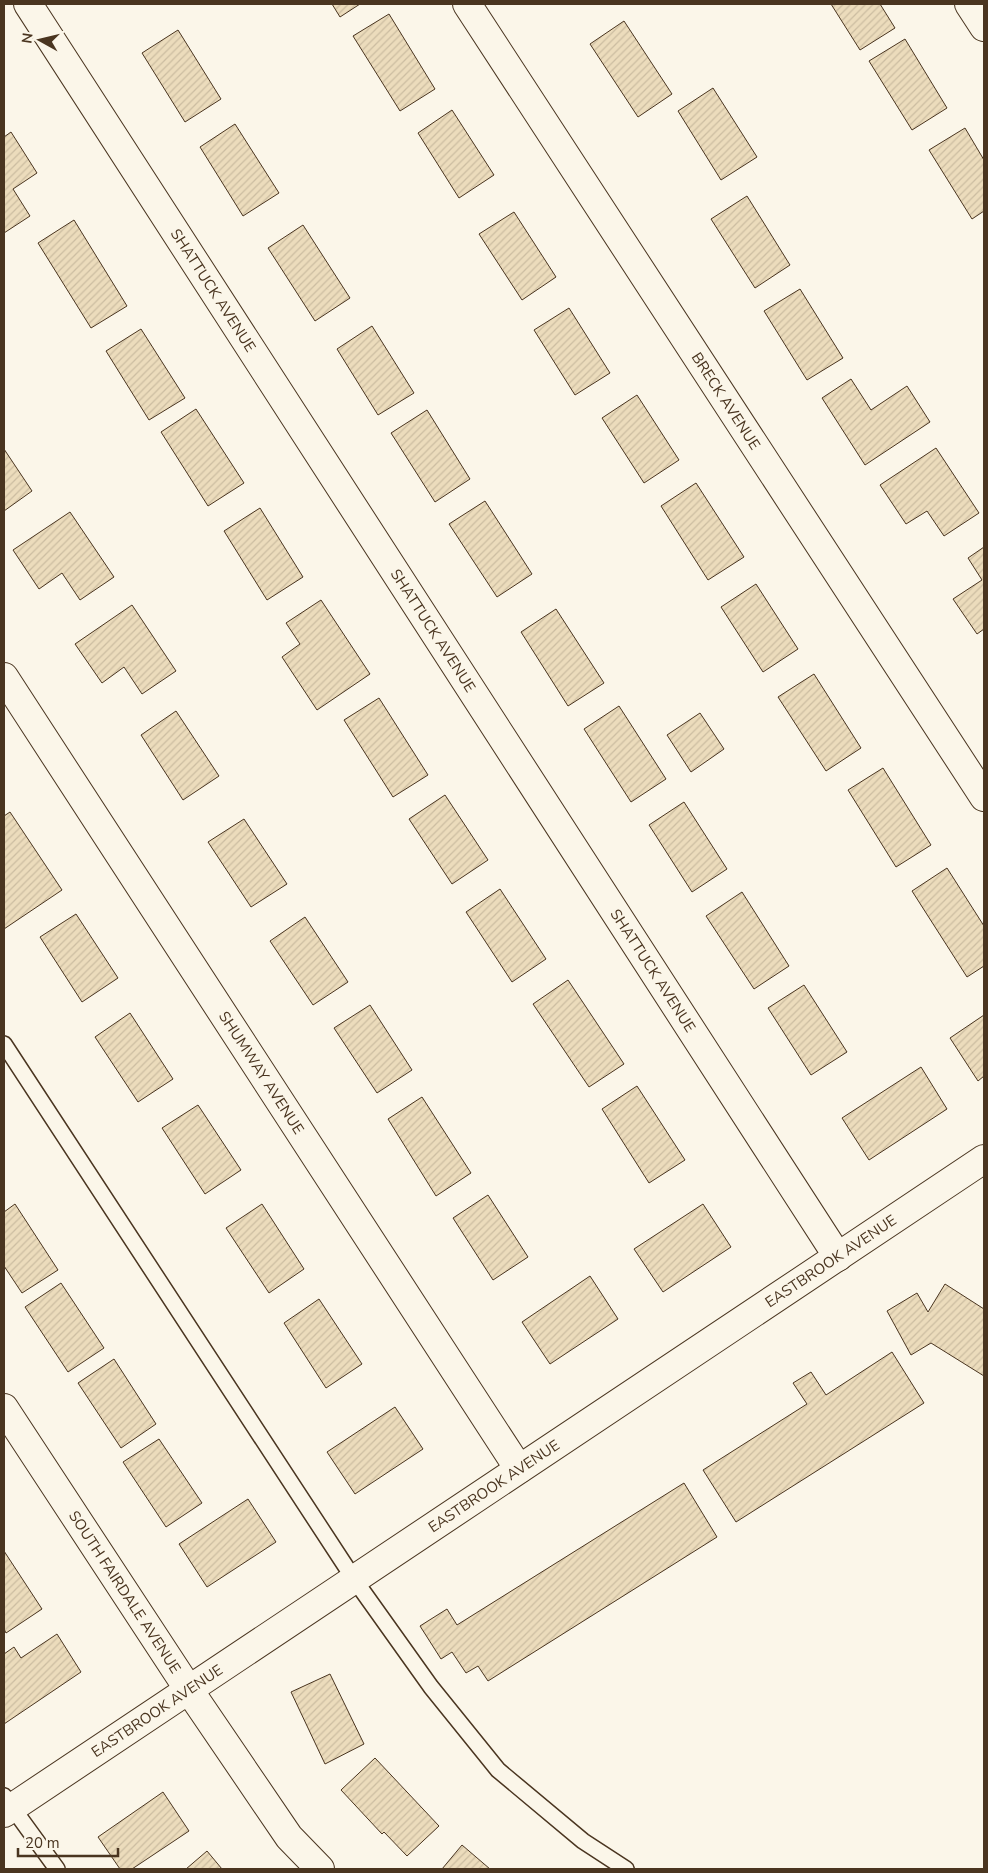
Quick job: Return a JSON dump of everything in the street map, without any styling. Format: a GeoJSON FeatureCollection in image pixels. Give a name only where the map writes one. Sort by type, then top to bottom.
{"type":"FeatureCollection","features":[{"type":"Feature","properties":{"kind":"street","name":"SHATTUCK AVENUE"},"geometry":{"type":"LineString","coordinates":[[28,4],[838,1257]]}},
{"type":"Feature","properties":{"kind":"street","name":"BRECK AVENUE"},"geometry":{"type":"LineString","coordinates":[[467,4],[984,797]]}},
{"type":"Feature","properties":{"kind":"street"},"geometry":{"type":"LineString","coordinates":[[970,4],[984,27]]}},
{"type":"Feature","properties":{"kind":"street","name":"SHUMWAY AVENUE"},"geometry":{"type":"LineString","coordinates":[[4,677],[519,1469]]}},
{"type":"Feature","properties":{"kind":"street","name":"EASTBROOK AVENUE"},"geometry":{"type":"LineString","coordinates":[[6,1805],[189,1690],[984,1159]]}},
{"type":"Feature","properties":{"kind":"street","name":"SOUTH FAIRDALE AVENUE"},"geometry":{"type":"LineString","coordinates":[[4,1408],[189,1690],[289,1837],[320,1869]]}},
{"type":"Feature","properties":{"kind":"lane"},"geometry":{"type":"LineString","coordinates":[[4,1044],[354,1579],[430,1687],[498,1770],[583,1841],[626,1869]]}},
{"type":"Feature","properties":{"kind":"lane"},"geometry":{"type":"LineString","coordinates":[[6,1805],[57,1869]]}},
{"type":"Feature","properties":{"kind":"building"},"geometry":{"type":"Polygon","coordinates":[[[332,4],[360,4],[340,17],[332,4]]]}},
{"type":"Feature","properties":{"kind":"building"},"geometry":{"type":"Polygon","coordinates":[[[831,4],[880,4],[895,28],[860,50],[831,4]]]}},
{"type":"Feature","properties":{"kind":"building"},"geometry":{"type":"Polygon","coordinates":[[[389,14],[435,89],[400,111],[353,36],[389,14]]]}},
{"type":"Feature","properties":{"kind":"building"},"geometry":{"type":"Polygon","coordinates":[[[624,21],[672,94],[638,117],[590,44],[624,21]]]}},
{"type":"Feature","properties":{"kind":"building"},"geometry":{"type":"Polygon","coordinates":[[[178,30],[221,99],[185,122],[142,53],[178,30]]]}},
{"type":"Feature","properties":{"kind":"building"},"geometry":{"type":"Polygon","coordinates":[[[905,39],[947,108],[912,130],[869,61],[905,39]]]}},
{"type":"Feature","properties":{"kind":"building"},"geometry":{"type":"Polygon","coordinates":[[[713,88],[757,157],[721,180],[678,111],[713,88]]]}},
{"type":"Feature","properties":{"kind":"building"},"geometry":{"type":"Polygon","coordinates":[[[452,110],[494,175],[459,198],[418,133],[452,110]]]}},
{"type":"Feature","properties":{"kind":"building"},"geometry":{"type":"Polygon","coordinates":[[[235,124],[279,193],[243,216],[200,147],[235,124]]]}},
{"type":"Feature","properties":{"kind":"building"},"geometry":{"type":"Polygon","coordinates":[[[965,128],[984,160],[984,211],[972,219],[929,150],[965,128]]]}},
{"type":"Feature","properties":{"kind":"building"},"geometry":{"type":"Polygon","coordinates":[[[11,132],[37,173],[13,189],[30,216],[4,233],[4,137],[11,132]]]}},
{"type":"Feature","properties":{"kind":"building"},"geometry":{"type":"Polygon","coordinates":[[[747,196],[790,265],[755,288],[711,219],[747,196]]]}},
{"type":"Feature","properties":{"kind":"building"},"geometry":{"type":"Polygon","coordinates":[[[514,212],[556,277],[522,300],[479,234],[514,212]]]}},
{"type":"Feature","properties":{"kind":"building"},"geometry":{"type":"Polygon","coordinates":[[[74,220],[127,306],[91,328],[38,243],[74,220]]]}},
{"type":"Feature","properties":{"kind":"building"},"geometry":{"type":"Polygon","coordinates":[[[303,225],[350,298],[315,321],[268,248],[303,225]]]}},
{"type":"Feature","properties":{"kind":"building"},"geometry":{"type":"Polygon","coordinates":[[[800,289],[843,358],[807,380],[764,311],[800,289]]]}},
{"type":"Feature","properties":{"kind":"building"},"geometry":{"type":"Polygon","coordinates":[[[569,308],[610,373],[575,395],[534,330],[569,308]]]}},
{"type":"Feature","properties":{"kind":"building"},"geometry":{"type":"Polygon","coordinates":[[[372,326],[414,393],[378,415],[337,349],[372,326]]]}},
{"type":"Feature","properties":{"kind":"building"},"geometry":{"type":"Polygon","coordinates":[[[141,329],[185,398],[149,420],[106,351],[141,329]]]}},
{"type":"Feature","properties":{"kind":"building"},"geometry":{"type":"Polygon","coordinates":[[[851,379],[871,410],[907,386],[930,422],[865,465],[822,398],[851,379]]]}},
{"type":"Feature","properties":{"kind":"building"},"geometry":{"type":"Polygon","coordinates":[[[637,395],[679,460],[644,483],[602,418],[637,395]]]}},
{"type":"Feature","properties":{"kind":"building"},"geometry":{"type":"Polygon","coordinates":[[[196,409],[244,483],[208,506],[161,432],[196,409]]]}},
{"type":"Feature","properties":{"kind":"building"},"geometry":{"type":"Polygon","coordinates":[[[427,410],[470,479],[435,502],[391,433],[427,410]]]}},
{"type":"Feature","properties":{"kind":"building"},"geometry":{"type":"Polygon","coordinates":[[[936,448],[979,513],[944,536],[927,511],[906,524],[880,485],[936,448]]]}},
{"type":"Feature","properties":{"kind":"building"},"geometry":{"type":"Polygon","coordinates":[[[4,449],[32,491],[4,511],[4,449]]]}},
{"type":"Feature","properties":{"kind":"building"},"geometry":{"type":"Polygon","coordinates":[[[696,483],[744,557],[708,580],[661,506],[696,483]]]}},
{"type":"Feature","properties":{"kind":"building"},"geometry":{"type":"Polygon","coordinates":[[[485,501],[532,574],[497,597],[449,524],[485,501]]]}},
{"type":"Feature","properties":{"kind":"building"},"geometry":{"type":"Polygon","coordinates":[[[260,508],[303,577],[267,600],[224,531],[260,508]]]}},
{"type":"Feature","properties":{"kind":"building"},"geometry":{"type":"Polygon","coordinates":[[[70,512],[114,577],[80,600],[62,573],[39,589],[13,550],[70,512]]]}},
{"type":"Feature","properties":{"kind":"building"},"geometry":{"type":"Polygon","coordinates":[[[984,547],[984,629],[977,634],[953,599],[982,580],[968,558],[984,547]]]}},
{"type":"Feature","properties":{"kind":"building"},"geometry":{"type":"Polygon","coordinates":[[[756,584],[798,649],[763,672],[721,607],[756,584]]]}},
{"type":"Feature","properties":{"kind":"building"},"geometry":{"type":"Polygon","coordinates":[[[321,600],[370,674],[317,710],[282,657],[300,644],[286,623],[321,600]]]}},
{"type":"Feature","properties":{"kind":"building"},"geometry":{"type":"Polygon","coordinates":[[[132,605],[176,671],[142,694],[124,667],[102,683],[75,644],[132,605]]]}},
{"type":"Feature","properties":{"kind":"building"},"geometry":{"type":"Polygon","coordinates":[[[556,609],[604,683],[568,706],[521,632],[556,609]]]}},
{"type":"Feature","properties":{"kind":"building"},"geometry":{"type":"Polygon","coordinates":[[[814,674],[861,748],[826,771],[778,697],[814,674]]]}},
{"type":"Feature","properties":{"kind":"building"},"geometry":{"type":"Polygon","coordinates":[[[379,698],[428,775],[393,797],[344,720],[379,698]]]}},
{"type":"Feature","properties":{"kind":"building"},"geometry":{"type":"Polygon","coordinates":[[[619,706],[666,779],[631,802],[584,729],[619,706]]]}},
{"type":"Feature","properties":{"kind":"building"},"geometry":{"type":"Polygon","coordinates":[[[176,711],[219,776],[183,800],[141,735],[176,711]]]}},
{"type":"Feature","properties":{"kind":"building"},"geometry":{"type":"Polygon","coordinates":[[[700,713],[724,749],[691,772],[667,735],[700,713]]]}},
{"type":"Feature","properties":{"kind":"building"},"geometry":{"type":"Polygon","coordinates":[[[883,768],[931,845],[896,867],[848,790],[883,768]]]}},
{"type":"Feature","properties":{"kind":"building"},"geometry":{"type":"Polygon","coordinates":[[[445,795],[488,860],[452,884],[409,819],[445,795]]]}},
{"type":"Feature","properties":{"kind":"building"},"geometry":{"type":"Polygon","coordinates":[[[684,802],[727,869],[692,892],[649,825],[684,802]]]}},
{"type":"Feature","properties":{"kind":"building"},"geometry":{"type":"Polygon","coordinates":[[[10,812],[62,890],[4,929],[4,816],[10,812]]]}},
{"type":"Feature","properties":{"kind":"building"},"geometry":{"type":"Polygon","coordinates":[[[244,819],[287,884],[251,907],[208,842],[244,819]]]}},
{"type":"Feature","properties":{"kind":"building"},"geometry":{"type":"Polygon","coordinates":[[[947,868],[984,926],[984,966],[967,977],[912,891],[947,868]]]}},
{"type":"Feature","properties":{"kind":"building"},"geometry":{"type":"Polygon","coordinates":[[[500,889],[546,959],[512,982],[466,912],[500,889]]]}},
{"type":"Feature","properties":{"kind":"building"},"geometry":{"type":"Polygon","coordinates":[[[742,892],[789,966],[754,989],[706,916],[742,892]]]}},
{"type":"Feature","properties":{"kind":"building"},"geometry":{"type":"Polygon","coordinates":[[[76,914],[118,978],[82,1002],[40,937],[76,914]]]}},
{"type":"Feature","properties":{"kind":"building"},"geometry":{"type":"Polygon","coordinates":[[[305,917],[348,982],[313,1005],[270,941],[305,917]]]}},
{"type":"Feature","properties":{"kind":"building"},"geometry":{"type":"Polygon","coordinates":[[[568,980],[624,1064],[589,1087],[533,1004],[568,980]]]}},
{"type":"Feature","properties":{"kind":"building"},"geometry":{"type":"Polygon","coordinates":[[[804,985],[847,1052],[811,1075],[768,1008],[804,985]]]}},
{"type":"Feature","properties":{"kind":"building"},"geometry":{"type":"Polygon","coordinates":[[[370,1005],[412,1070],[377,1093],[334,1028],[370,1005]]]}},
{"type":"Feature","properties":{"kind":"building"},"geometry":{"type":"Polygon","coordinates":[[[130,1013],[173,1079],[138,1102],[95,1037],[130,1013]]]}},
{"type":"Feature","properties":{"kind":"building"},"geometry":{"type":"Polygon","coordinates":[[[984,1015],[984,1076],[978,1081],[950,1038],[984,1015]]]}},
{"type":"Feature","properties":{"kind":"building"},"geometry":{"type":"Polygon","coordinates":[[[921,1067],[947,1109],[869,1160],[842,1118],[921,1067]]]}},
{"type":"Feature","properties":{"kind":"building"},"geometry":{"type":"Polygon","coordinates":[[[637,1086],[685,1160],[649,1183],[602,1109],[637,1086]]]}},
{"type":"Feature","properties":{"kind":"building"},"geometry":{"type":"Polygon","coordinates":[[[422,1097],[471,1173],[436,1196],[388,1119],[422,1097]]]}},
{"type":"Feature","properties":{"kind":"building"},"geometry":{"type":"Polygon","coordinates":[[[198,1105],[241,1170],[205,1194],[162,1128],[198,1105]]]}},
{"type":"Feature","properties":{"kind":"building"},"geometry":{"type":"Polygon","coordinates":[[[488,1195],[528,1257],[493,1280],[453,1218],[488,1195]]]}},
{"type":"Feature","properties":{"kind":"building"},"geometry":{"type":"Polygon","coordinates":[[[15,1204],[58,1270],[22,1293],[4,1266],[4,1212],[15,1204]]]}},
{"type":"Feature","properties":{"kind":"building"},"geometry":{"type":"Polygon","coordinates":[[[262,1204],[304,1269],[269,1293],[226,1228],[262,1204]]]}},
{"type":"Feature","properties":{"kind":"building"},"geometry":{"type":"Polygon","coordinates":[[[703,1204],[731,1247],[663,1292],[634,1249],[703,1204]]]}},
{"type":"Feature","properties":{"kind":"building"},"geometry":{"type":"Polygon","coordinates":[[[590,1276],[618,1319],[550,1364],[522,1322],[590,1276]]]}},
{"type":"Feature","properties":{"kind":"building"},"geometry":{"type":"Polygon","coordinates":[[[61,1283],[104,1348],[68,1372],[25,1307],[61,1283]]]}},
{"type":"Feature","properties":{"kind":"building"},"geometry":{"type":"Polygon","coordinates":[[[945,1284],[984,1309],[984,1376],[931,1343],[911,1355],[887,1311],[917,1293],[928,1312],[945,1284]]]}},
{"type":"Feature","properties":{"kind":"building"},"geometry":{"type":"Polygon","coordinates":[[[319,1299],[362,1364],[326,1388],[284,1323],[319,1299]]]}},
{"type":"Feature","properties":{"kind":"building"},"geometry":{"type":"Polygon","coordinates":[[[892,1352],[924,1403],[736,1522],[703,1470],[807,1404],[793,1383],[811,1372],[826,1395],[892,1352]]]}},
{"type":"Feature","properties":{"kind":"building"},"geometry":{"type":"Polygon","coordinates":[[[114,1359],[156,1424],[121,1448],[78,1383],[114,1359]]]}},
{"type":"Feature","properties":{"kind":"building"},"geometry":{"type":"Polygon","coordinates":[[[395,1407],[423,1449],[355,1494],[327,1452],[395,1407]]]}},
{"type":"Feature","properties":{"kind":"building"},"geometry":{"type":"Polygon","coordinates":[[[159,1439],[202,1503],[166,1527],[123,1462],[159,1439]]]}},
{"type":"Feature","properties":{"kind":"building"},"geometry":{"type":"Polygon","coordinates":[[[684,1483],[717,1537],[488,1681],[478,1666],[466,1673],[452,1652],[441,1659],[420,1626],[447,1609],[457,1625],[684,1483]]]}},
{"type":"Feature","properties":{"kind":"building"},"geometry":{"type":"Polygon","coordinates":[[[248,1499],[276,1542],[207,1587],[179,1544],[248,1499]]]}},
{"type":"Feature","properties":{"kind":"building"},"geometry":{"type":"Polygon","coordinates":[[[4,1551],[42,1609],[6,1633],[4,1629],[4,1551]]]}},
{"type":"Feature","properties":{"kind":"building"},"geometry":{"type":"Polygon","coordinates":[[[57,1634],[81,1672],[4,1724],[4,1654],[14,1647],[21,1658],[57,1634]]]}},
{"type":"Feature","properties":{"kind":"building"},"geometry":{"type":"Polygon","coordinates":[[[330,1674],[364,1744],[325,1764],[291,1692],[330,1674]]]}},
{"type":"Feature","properties":{"kind":"building"},"geometry":{"type":"Polygon","coordinates":[[[375,1758],[439,1826],[407,1856],[384,1832],[382,1834],[341,1790],[375,1758]]]}},
{"type":"Feature","properties":{"kind":"building"},"geometry":{"type":"Polygon","coordinates":[[[163,1792],[189,1831],[132,1869],[120,1869],[98,1837],[163,1792]]]}},
{"type":"Feature","properties":{"kind":"building"},"geometry":{"type":"Polygon","coordinates":[[[462,1845],[490,1869],[442,1869],[462,1845]]]}},
{"type":"Feature","properties":{"kind":"building"},"geometry":{"type":"Polygon","coordinates":[[[207,1851],[222,1869],[186,1869],[207,1851]]]}}]}
